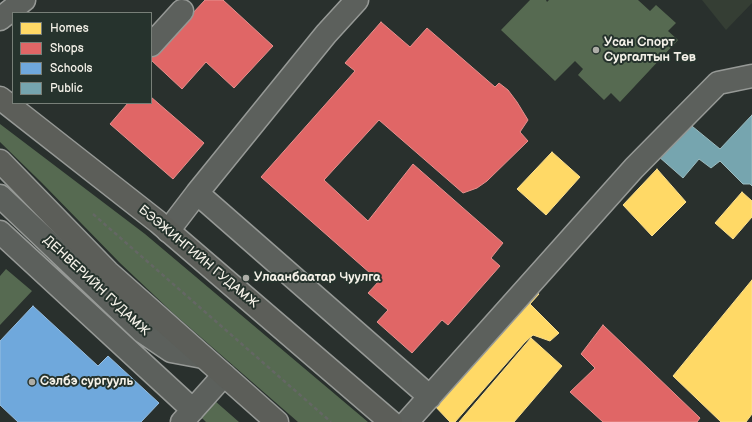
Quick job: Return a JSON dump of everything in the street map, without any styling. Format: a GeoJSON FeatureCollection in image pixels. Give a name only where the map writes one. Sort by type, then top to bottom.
{"type":"FeatureCollection","features":[{"type":"Feature","properties":{"kind":"main road","name":"БЭЭЖИНГИЙН ГУДАМЖ"},"geometry":{"type":"LineString","coordinates":[[0,98],[163,226],[391,422]]}},
{"type":"Feature","properties":{"kind":"main road"},"geometry":{"type":"LineString","coordinates":[[0,161],[108,272],[275,421]]}},
{"type":"Feature","properties":{"kind":"street"},"geometry":{"type":"LineString","coordinates":[[0,19],[24,0]]}},
{"type":"Feature","properties":{"kind":"street"},"geometry":{"type":"LineString","coordinates":[[30,0],[34,12]]}},
{"type":"Feature","properties":{"kind":"street"},"geometry":{"type":"LineString","coordinates":[[163,226],[197,193],[326,34],[357,0]]}},
{"type":"Feature","properties":{"kind":"street"},"geometry":{"type":"LineString","coordinates":[[152,44],[182,11]]}},
{"type":"Feature","properties":{"kind":"street"},"geometry":{"type":"LineString","coordinates":[[407,422],[634,168],[718,83],[752,76]]}},
{"type":"Feature","properties":{"kind":"street"},"geometry":{"type":"LineString","coordinates":[[197,193],[430,397]]}},
{"type":"Feature","properties":{"kind":"street","name":"ДЕНВЕРИЙН ГУДАМЖ"},"geometry":{"type":"LineString","coordinates":[[0,196],[143,332],[171,351],[203,356]]}},
{"type":"Feature","properties":{"kind":"street"},"geometry":{"type":"LineString","coordinates":[[0,232],[188,416],[224,375]]}},
{"type":"Feature","properties":{"kind":"path"},"geometry":{"type":"LineString","coordinates":[[93,214],[331,422]]}},
{"type":"Feature","properties":{"kind":"shaded area"},"geometry":{"type":"Polygon","coordinates":[[[702,0],[752,0],[752,3],[726,30],[702,0]]]}},
{"type":"Feature","properties":{"kind":"green space","name":"Усан Спорт Сургалтын Төв"},"geometry":{"type":"Polygon","coordinates":[[[530,0],[546,0],[547,2],[549,0],[638,0],[650,11],[656,5],[676,23],[668,31],[678,40],[620,102],[611,93],[604,100],[578,75],[583,69],[575,61],[555,81],[501,30],[530,0]]]}},
{"type":"Feature","properties":{"kind":"green space"},"geometry":{"type":"Polygon","coordinates":[[[0,124],[145,234],[368,422],[298,422],[173,313],[120,263],[0,142],[0,124]]]}},
{"type":"Feature","properties":{"kind":"green space"},"geometry":{"type":"Polygon","coordinates":[[[6,269],[32,291],[0,325],[0,276],[6,269]]]}},
{"type":"Feature","properties":{"kind":"green space"},"geometry":{"type":"Polygon","coordinates":[[[215,401],[239,422],[206,422],[201,417],[215,401]]]}},
{"type":"Feature","properties":{"kind":"building: Homes"},"geometry":{"type":"Polygon","coordinates":[[[552,152],[580,177],[546,215],[517,189],[552,152]]]}},
{"type":"Feature","properties":{"kind":"building: Homes"},"geometry":{"type":"Polygon","coordinates":[[[657,169],[686,202],[652,236],[623,205],[657,169]]]}},
{"type":"Feature","properties":{"kind":"building: Homes"},"geometry":{"type":"Polygon","coordinates":[[[742,192],[752,201],[752,217],[733,239],[715,223],[742,192]]]}},
{"type":"Feature","properties":{"kind":"building: Homes"},"geometry":{"type":"Polygon","coordinates":[[[752,280],[752,414],[746,422],[721,422],[673,376],[752,280]]]}},
{"type":"Feature","properties":{"kind":"building: Homes"},"geometry":{"type":"Polygon","coordinates":[[[534,290],[539,294],[530,304],[559,333],[550,341],[533,335],[525,342],[455,422],[450,422],[432,403],[534,290]]]}},
{"type":"Feature","properties":{"kind":"building: Homes"},"geometry":{"type":"Polygon","coordinates":[[[531,338],[562,366],[514,422],[459,422],[531,338]]]}},
{"type":"Feature","properties":{"kind":"building: Shops"},"geometry":{"type":"Polygon","coordinates":[[[205,0],[223,0],[273,46],[234,88],[206,62],[182,89],[152,61],[152,57],[205,0]]]}},
{"type":"Feature","properties":{"kind":"building: Shops"},"geometry":{"type":"Polygon","coordinates":[[[381,22],[410,47],[427,28],[495,87],[499,83],[508,90],[528,120],[520,132],[528,141],[487,181],[477,188],[463,193],[379,120],[324,180],[368,221],[413,164],[503,243],[491,258],[500,266],[448,325],[442,320],[412,353],[377,322],[388,310],[368,293],[379,281],[261,177],[355,71],[345,63],[381,22]]]}},
{"type":"Feature","properties":{"kind":"building: Shops"},"geometry":{"type":"Polygon","coordinates":[[[152,98],[204,143],[173,179],[110,124],[127,104],[152,104],[152,98]]]}},
{"type":"Feature","properties":{"kind":"building: Shops"},"geometry":{"type":"Polygon","coordinates":[[[603,325],[700,418],[697,422],[603,422],[570,392],[595,368],[581,354],[603,325]]]}},
{"type":"Feature","properties":{"kind":"building: Schools","name":"Сэлбэ сургууль"},"geometry":{"type":"Polygon","coordinates":[[[33,306],[98,366],[108,356],[159,403],[141,422],[18,422],[0,405],[0,341],[33,306]]]}},
{"type":"Feature","properties":{"kind":"building: Public"},"geometry":{"type":"Polygon","coordinates":[[[752,115],[752,186],[750,184],[743,184],[720,161],[711,168],[699,159],[683,178],[658,156],[687,122],[720,149],[752,115]]]}},
{"type":"Feature","properties":{"kind":"place","name":"Усан Спорт Сургалтын Төв"},"geometry":{"type":"Point","coordinates":[596,50]}},
{"type":"Feature","properties":{"kind":"place","name":"Улаанбаатар Чуулга"},"geometry":{"type":"Point","coordinates":[246,278]}},
{"type":"Feature","properties":{"kind":"place","name":"Сэлбэ сургууль"},"geometry":{"type":"Point","coordinates":[32,382]}}]}
